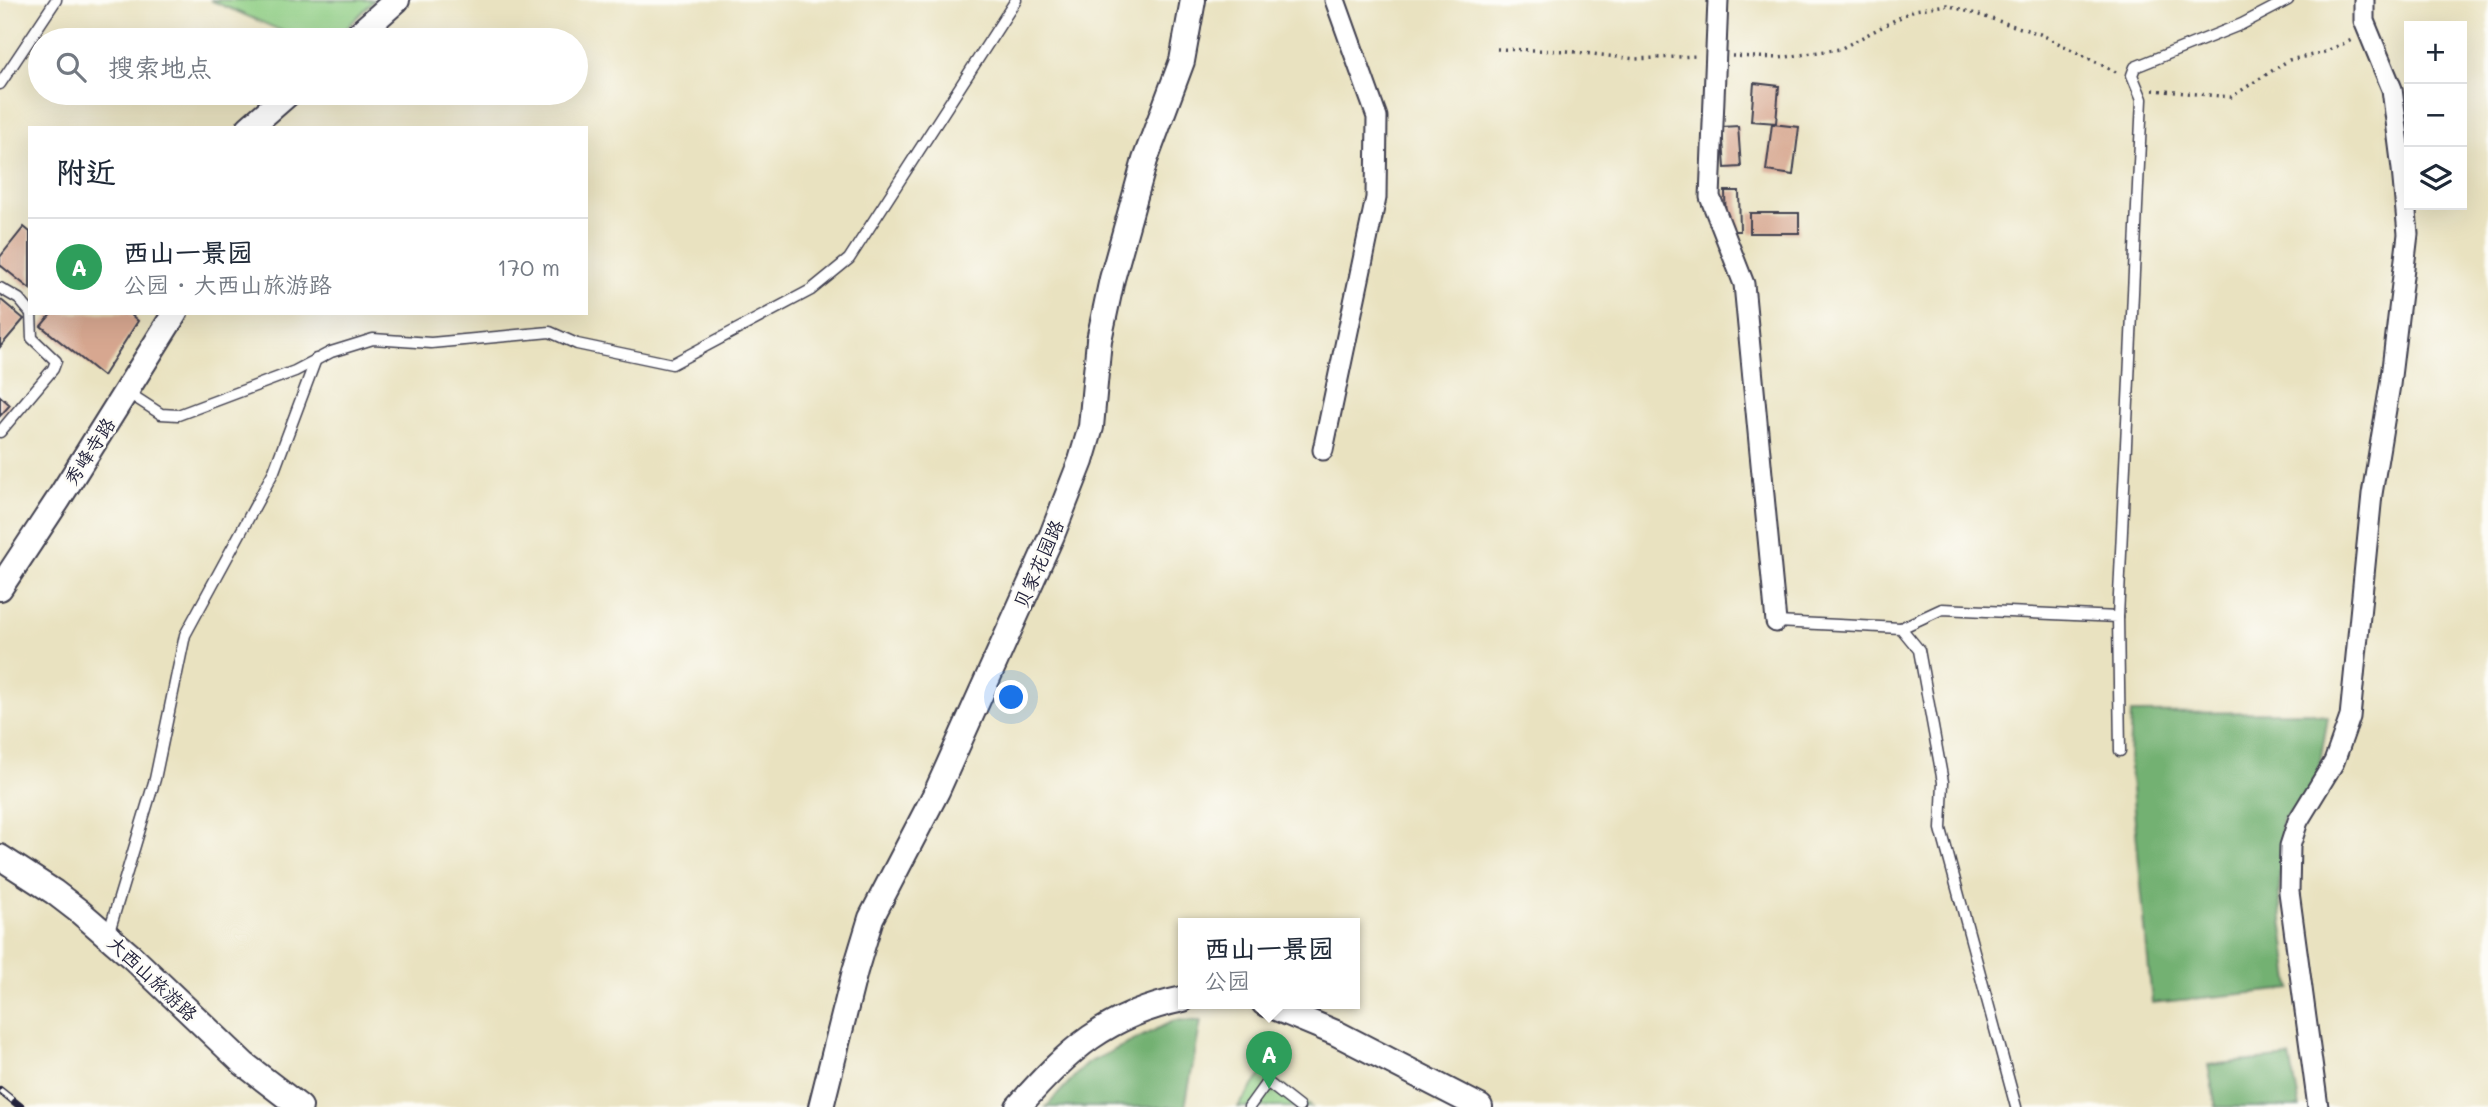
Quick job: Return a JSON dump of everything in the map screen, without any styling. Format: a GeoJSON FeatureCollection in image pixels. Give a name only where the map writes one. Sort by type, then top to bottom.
{"type":"FeatureCollection","features":[{"type":"Feature","properties":{"kind":"street"},"geometry":{"type":"LineString","coordinates":[[366,28],[397,0]]}},
{"type":"Feature","properties":{"kind":"street","name":"贝家花园路"},"geometry":{"type":"LineString","coordinates":[[821,1107],[850,989],[871,918],[941,781],[1052,535],[1081,461],[1091,427],[1099,340],[1112,279],[1145,160],[1182,61],[1193,12],[1193,0]]}},
{"type":"Feature","properties":{"kind":"street"},"geometry":{"type":"LineString","coordinates":[[1323,450],[1376,198],[1377,117],[1335,0]]}},
{"type":"Feature","properties":{"kind":"street"},"geometry":{"type":"LineString","coordinates":[[1718,0],[1710,198],[1744,284],[1776,622]]}},
{"type":"Feature","properties":{"kind":"street"},"geometry":{"type":"LineString","coordinates":[[2318,1107],[2289,892],[2290,846],[2298,821],[2334,762],[2350,717],[2372,494],[2390,385],[2408,234],[2392,89],[2364,22],[2364,0]]}},
{"type":"Feature","properties":{"kind":"street"},"geometry":{"type":"LineString","coordinates":[[251,126],[275,105]]}},
{"type":"Feature","properties":{"kind":"street","name":"秀峰寺路"},"geometry":{"type":"LineString","coordinates":[[0,588],[174,315]]}},
{"type":"Feature","properties":{"kind":"street","name":"大西山旅游路"},"geometry":{"type":"LineString","coordinates":[[0,857],[54,892],[108,935],[244,1064],[300,1107]]}},
{"type":"Feature","properties":{"kind":"street"},"geometry":{"type":"LineString","coordinates":[[1017,1107],[1063,1059],[1112,1022],[1178,1000]]}},
{"type":"Feature","properties":{"kind":"street"},"geometry":{"type":"LineString","coordinates":[[1278,1009],[1336,1033],[1480,1107]]}},
{"type":"Feature","properties":{"kind":"lane"},"geometry":{"type":"LineString","coordinates":[[37,28],[55,0]]}},
{"type":"Feature","properties":{"kind":"lane"},"geometry":{"type":"LineString","coordinates":[[127,392],[160,414],[178,415],[295,371],[331,352],[373,340],[431,343],[550,332],[578,344],[672,365],[811,290],[849,259],[1016,0]]}},
{"type":"Feature","properties":{"kind":"lane"},"geometry":{"type":"LineString","coordinates":[[2120,751],[2118,617],[2142,99],[2132,75],[2135,67],[2242,24],[2288,0]]}},
{"type":"Feature","properties":{"kind":"lane"},"geometry":{"type":"LineString","coordinates":[[0,85],[28,42]]}},
{"type":"Feature","properties":{"kind":"lane"},"geometry":{"type":"LineString","coordinates":[[0,288],[19,299],[28,310]]}},
{"type":"Feature","properties":{"kind":"lane"},"geometry":{"type":"LineString","coordinates":[[0,432],[53,369],[56,361],[32,338],[30,315]]}},
{"type":"Feature","properties":{"kind":"lane"},"geometry":{"type":"LineString","coordinates":[[108,935],[155,779],[185,635],[274,471],[316,359]]}},
{"type":"Feature","properties":{"kind":"lane"},"geometry":{"type":"LineString","coordinates":[[1776,622],[1901,628],[1942,610],[2118,617]]}},
{"type":"Feature","properties":{"kind":"lane"},"geometry":{"type":"LineString","coordinates":[[1901,628],[1919,650],[1943,782],[1941,828],[2016,1107]]}},
{"type":"Feature","properties":{"kind":"lane"},"geometry":{"type":"LineString","coordinates":[[1249,1107],[1267,1082],[1299,1107]]}},
{"type":"Feature","properties":{"kind":"path"},"geometry":{"type":"LineString","coordinates":[[1497,49],[1567,51],[1635,59],[1716,55],[1779,58],[1840,49],[1914,10],[1947,5],[2040,34],[2135,81]]}},
{"type":"Feature","properties":{"kind":"path"},"geometry":{"type":"LineString","coordinates":[[2142,99],[2148,89],[2231,97],[2289,60],[2322,53],[2368,32]]}},
{"type":"Feature","properties":{"kind":"green space"},"geometry":{"type":"Polygon","coordinates":[[[210,0],[374,0],[347,28],[275,28],[210,0]]]}},
{"type":"Feature","properties":{"kind":"green space"},"geometry":{"type":"Polygon","coordinates":[[[2309,712],[2328,717],[2315,791],[2282,820],[2279,896],[2291,989],[2152,1003],[2129,757],[2131,713],[2309,712]]]}},
{"type":"Feature","properties":{"kind":"green space"},"geometry":{"type":"Polygon","coordinates":[[[1175,1020],[1201,1021],[1185,1107],[1046,1107],[1086,1064],[1175,1020]]]}},
{"type":"Feature","properties":{"kind":"green space"},"geometry":{"type":"Polygon","coordinates":[[[2290,1057],[2300,1107],[2216,1107],[2208,1065],[2290,1057]]]}},
{"type":"Feature","properties":{"kind":"green space"},"geometry":{"type":"Polygon","coordinates":[[[1264,1071],[1311,1107],[1238,1107],[1264,1071]]]}},
{"type":"Feature","properties":{"kind":"building"},"geometry":{"type":"Polygon","coordinates":[[[1754,83],[1779,86],[1776,123],[1751,121],[1754,83]]]}},
{"type":"Feature","properties":{"kind":"building"},"geometry":{"type":"Polygon","coordinates":[[[1772,124],[1799,127],[1793,175],[1766,171],[1772,124]]]}},
{"type":"Feature","properties":{"kind":"building"},"geometry":{"type":"Polygon","coordinates":[[[1738,126],[1741,167],[1725,168],[1722,127],[1738,126]]]}},
{"type":"Feature","properties":{"kind":"building"},"geometry":{"type":"Polygon","coordinates":[[[1725,191],[1739,191],[1740,231],[1726,231],[1725,191]]]}},
{"type":"Feature","properties":{"kind":"building"},"geometry":{"type":"Polygon","coordinates":[[[1750,213],[1799,213],[1799,233],[1750,233],[1750,213]]]}},
{"type":"Feature","properties":{"kind":"building"},"geometry":{"type":"Polygon","coordinates":[[[24,227],[28,230],[28,287],[0,265],[0,257],[24,227]]]}},
{"type":"Feature","properties":{"kind":"building"},"geometry":{"type":"Polygon","coordinates":[[[0,299],[24,319],[0,347],[0,299]]]}},
{"type":"Feature","properties":{"kind":"building"},"geometry":{"type":"Polygon","coordinates":[[[50,315],[131,315],[138,321],[103,376],[41,326],[50,315]]]}},
{"type":"Feature","properties":{"kind":"building"},"geometry":{"type":"Polygon","coordinates":[[[0,396],[10,405],[0,416],[0,396]]]}},
{"type":"Feature","properties":{"kind":"railway"},"geometry":{"type":"LineString","coordinates":[[0,1090],[21,1107]]}},
{"type":"Feature","properties":{"kind":"place","name":"西山一景园"},"geometry":{"type":"Point","coordinates":[1269,1089]}}]}
